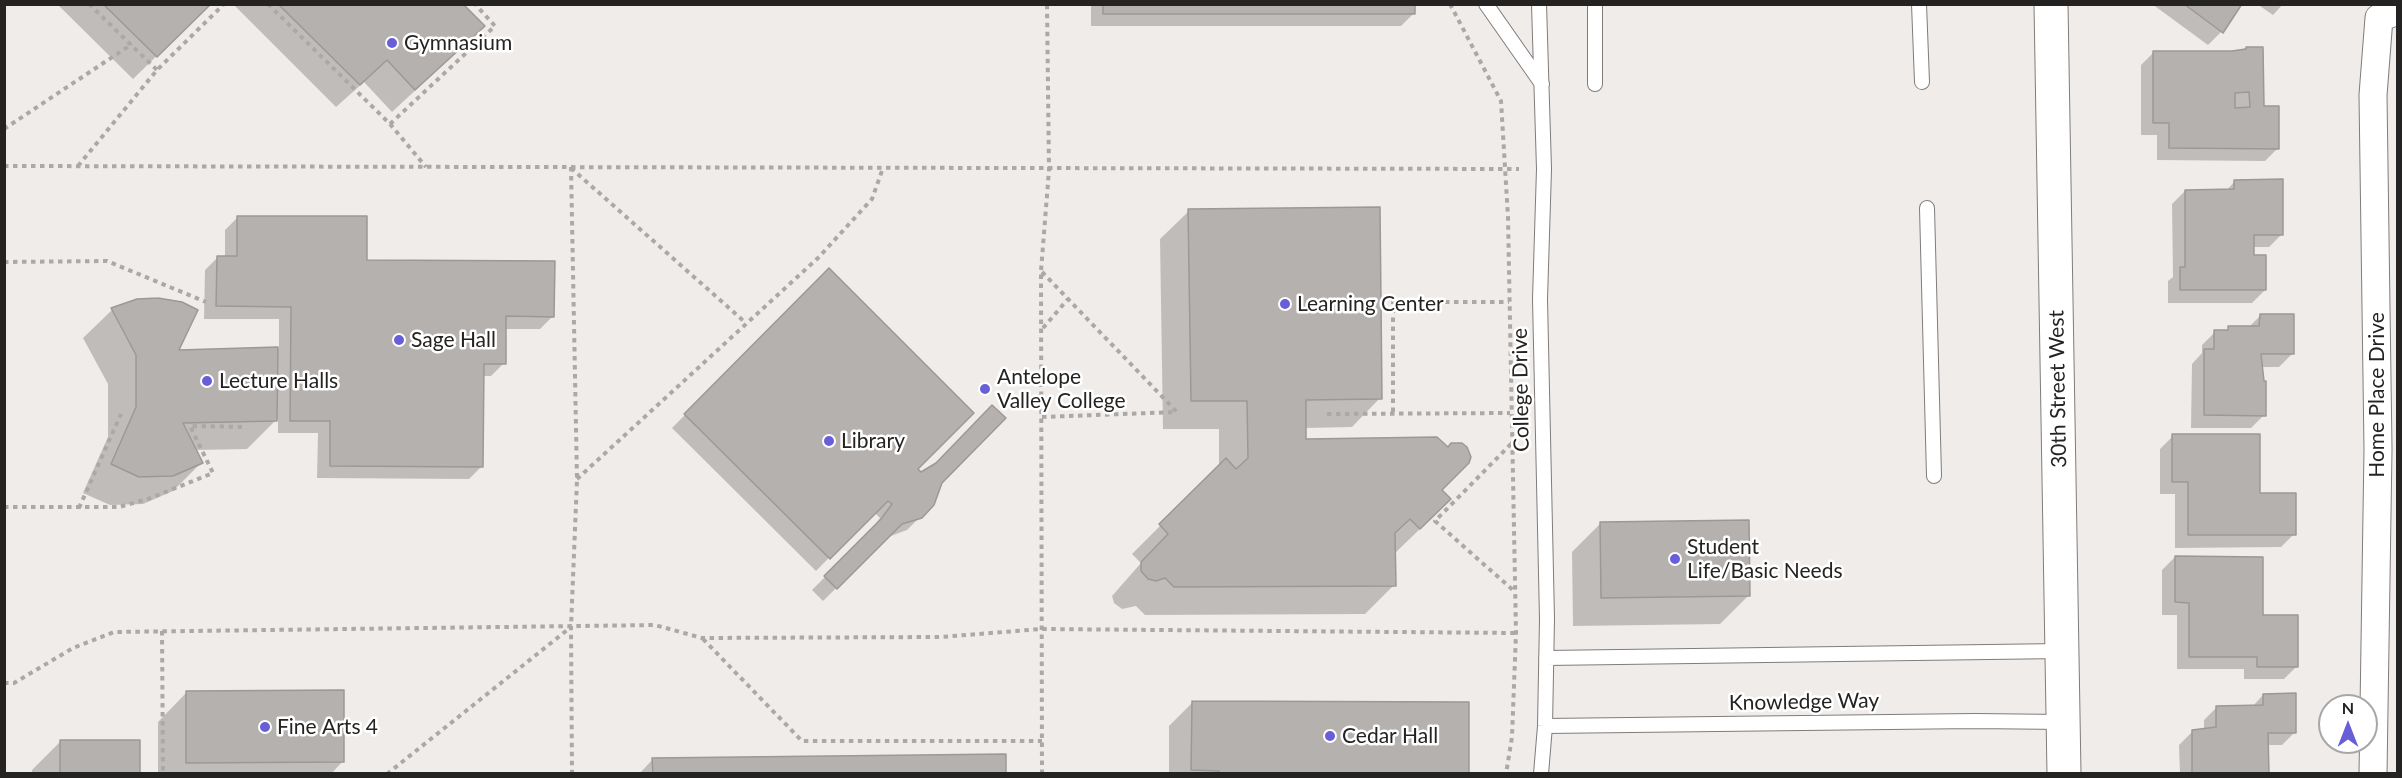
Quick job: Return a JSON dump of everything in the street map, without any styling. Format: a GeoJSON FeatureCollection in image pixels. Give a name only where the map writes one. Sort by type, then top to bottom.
{"type":"FeatureCollection","features":[{"type":"Feature","properties":{"kind":"main road","name":"30th Street West"},"geometry":{"type":"LineString","coordinates":[[2051,4],[2064,774]]}},
{"type":"Feature","properties":{"kind":"street","name":"Home Place Drive"},"geometry":{"type":"LineString","coordinates":[[2373,774],[2388,449],[2373,95],[2388,14]]}},
{"type":"Feature","properties":{"kind":"lane"},"geometry":{"type":"LineString","coordinates":[[1486,4],[1542,84]]}},
{"type":"Feature","properties":{"kind":"lane","name":"College Drive"},"geometry":{"type":"LineString","coordinates":[[1539,4],[1544,169],[1540,299],[1546,658],[1545,726],[1541,774]]}},
{"type":"Feature","properties":{"kind":"lane"},"geometry":{"type":"LineString","coordinates":[[1595,4],[1595,84]]}},
{"type":"Feature","properties":{"kind":"lane"},"geometry":{"type":"LineString","coordinates":[[1920,4],[1922,82]]}},
{"type":"Feature","properties":{"kind":"lane"},"geometry":{"type":"LineString","coordinates":[[1927,208],[1934,476]]}},
{"type":"Feature","properties":{"kind":"lane"},"geometry":{"type":"LineString","coordinates":[[1546,658],[2062,651]]}},
{"type":"Feature","properties":{"kind":"lane","name":"Knowledge Way"},"geometry":{"type":"LineString","coordinates":[[1545,726],[2063,722]]}},
{"type":"Feature","properties":{"kind":"path"},"geometry":{"type":"LineString","coordinates":[[89,4],[158,70]]}},
{"type":"Feature","properties":{"kind":"path"},"geometry":{"type":"LineString","coordinates":[[77,166],[158,70],[224,4]]}},
{"type":"Feature","properties":{"kind":"path"},"geometry":{"type":"LineString","coordinates":[[268,4],[390,124],[426,167]]}},
{"type":"Feature","properties":{"kind":"path"},"geometry":{"type":"LineString","coordinates":[[390,124],[495,26],[475,4]]}},
{"type":"Feature","properties":{"kind":"path"},"geometry":{"type":"LineString","coordinates":[[1042,774],[1041,271],[1049,170],[1047,4]]}},
{"type":"Feature","properties":{"kind":"path"},"geometry":{"type":"LineString","coordinates":[[1450,4],[1501,101],[1509,217],[1510,413],[1516,633],[1512,737],[1506,774]]}},
{"type":"Feature","properties":{"kind":"path"},"geometry":{"type":"LineString","coordinates":[[4,129],[132,44]]}},
{"type":"Feature","properties":{"kind":"path"},"geometry":{"type":"LineString","coordinates":[[4,166],[1049,170],[1544,169]]}},
{"type":"Feature","properties":{"kind":"path"},"geometry":{"type":"LineString","coordinates":[[571,167],[746,323]]}},
{"type":"Feature","properties":{"kind":"path"},"geometry":{"type":"LineString","coordinates":[[571,167],[577,480],[571,627],[572,774]]}},
{"type":"Feature","properties":{"kind":"path"},"geometry":{"type":"LineString","coordinates":[[577,480],[818,258],[872,199],[883,168]]}},
{"type":"Feature","properties":{"kind":"path"},"geometry":{"type":"LineString","coordinates":[[4,262],[107,261],[206,302]]}},
{"type":"Feature","properties":{"kind":"path"},"geometry":{"type":"LineString","coordinates":[[1041,271],[1178,412],[1042,417]]}},
{"type":"Feature","properties":{"kind":"path"},"geometry":{"type":"LineString","coordinates":[[1042,328],[1068,299]]}},
{"type":"Feature","properties":{"kind":"path"},"geometry":{"type":"LineString","coordinates":[[1393,412],[1393,302],[1509,302]]}},
{"type":"Feature","properties":{"kind":"path"},"geometry":{"type":"LineString","coordinates":[[1327,414],[1510,413]]}},
{"type":"Feature","properties":{"kind":"path"},"geometry":{"type":"LineString","coordinates":[[79,508],[121,414]]}},
{"type":"Feature","properties":{"kind":"path"},"geometry":{"type":"LineString","coordinates":[[4,507],[119,507],[138,502],[213,472],[190,426],[246,427]]}},
{"type":"Feature","properties":{"kind":"path"},"geometry":{"type":"LineString","coordinates":[[1511,443],[1435,521],[1515,592]]}},
{"type":"Feature","properties":{"kind":"path"},"geometry":{"type":"LineString","coordinates":[[4,683],[14,683],[73,648],[114,632],[655,625],[702,638],[941,637],[1041,629],[1516,633]]}},
{"type":"Feature","properties":{"kind":"path"},"geometry":{"type":"LineString","coordinates":[[387,774],[571,627]]}},
{"type":"Feature","properties":{"kind":"path"},"geometry":{"type":"LineString","coordinates":[[162,631],[163,774]]}},
{"type":"Feature","properties":{"kind":"path"},"geometry":{"type":"LineString","coordinates":[[702,638],[802,741],[1042,741]]}},
{"type":"Feature","properties":{"kind":"building"},"geometry":{"type":"Polygon","coordinates":[[[103,4],[211,4],[157,57],[103,4]]]}},
{"type":"Feature","properties":{"kind":"building","name":"Gymnasium"},"geometry":{"type":"Polygon","coordinates":[[[278,4],[463,4],[485,26],[415,90],[387,60],[360,85],[278,4]]]}},
{"type":"Feature","properties":{"kind":"building"},"geometry":{"type":"Polygon","coordinates":[[[1103,4],[1415,4],[1415,14],[1103,14],[1103,4]]]}},
{"type":"Feature","properties":{"kind":"building"},"geometry":{"type":"Polygon","coordinates":[[[2184,4],[2242,4],[2223,33],[2184,4]]]}},
{"type":"Feature","properties":{"kind":"building"},"geometry":{"type":"Polygon","coordinates":[[[2246,47],[2263,47],[2264,106],[2279,106],[2279,149],[2169,148],[2169,123],[2153,123],[2153,51],[2246,49],[2246,47]],[[2249,92],[2235,93],[2235,108],[2250,107],[2249,92]]]}},
{"type":"Feature","properties":{"kind":"building"},"geometry":{"type":"Polygon","coordinates":[[[2283,179],[2283,235],[2254,235],[2254,255],[2266,255],[2266,290],[2180,290],[2180,267],[2185,267],[2185,190],[2234,189],[2234,180],[2283,179]]]}},
{"type":"Feature","properties":{"kind":"building","name":"Learning Center"},"geometry":{"type":"Polygon","coordinates":[[[1380,207],[1382,399],[1306,400],[1306,439],[1437,437],[1448,447],[1451,443],[1462,443],[1467,447],[1471,457],[1469,463],[1442,490],[1451,499],[1420,529],[1410,519],[1395,533],[1396,586],[1174,587],[1165,578],[1156,581],[1148,579],[1141,571],[1141,562],[1168,534],[1159,524],[1226,458],[1236,469],[1248,458],[1247,401],[1191,401],[1188,209],[1380,207]]]}},
{"type":"Feature","properties":{"kind":"building","name":"Sage Hall"},"geometry":{"type":"Polygon","coordinates":[[[237,216],[367,216],[367,260],[555,261],[554,317],[506,316],[506,364],[484,364],[483,467],[330,466],[330,421],[290,421],[291,307],[216,306],[217,256],[237,256],[237,216]]]}},
{"type":"Feature","properties":{"kind":"building","name":"Library"},"geometry":{"type":"Polygon","coordinates":[[[829,268],[974,413],[918,469],[921,472],[936,463],[992,405],[1006,418],[942,483],[934,505],[922,518],[902,524],[837,589],[824,576],[881,519],[892,504],[888,501],[830,559],[684,414],[829,268]]]}},
{"type":"Feature","properties":{"kind":"building","name":"Lecture Halls"},"geometry":{"type":"Polygon","coordinates":[[[158,298],[182,302],[198,310],[179,350],[278,347],[277,421],[183,423],[203,463],[173,476],[139,477],[111,464],[136,407],[136,355],[111,308],[137,299],[158,298]]]}},
{"type":"Feature","properties":{"kind":"building"},"geometry":{"type":"Polygon","coordinates":[[[2260,314],[2294,314],[2294,354],[2261,354],[2264,381],[2266,381],[2266,416],[2204,415],[2204,349],[2214,349],[2214,330],[2228,330],[2228,326],[2259,326],[2260,314]]]}},
{"type":"Feature","properties":{"kind":"building"},"geometry":{"type":"Polygon","coordinates":[[[2172,434],[2260,434],[2260,493],[2296,493],[2296,535],[2188,535],[2188,482],[2172,482],[2172,434]]]}},
{"type":"Feature","properties":{"kind":"building","name":"Student Life/Basic Needs"},"geometry":{"type":"Polygon","coordinates":[[[1749,520],[1750,596],[1601,598],[1600,522],[1749,520]]]}},
{"type":"Feature","properties":{"kind":"building"},"geometry":{"type":"Polygon","coordinates":[[[2175,556],[2263,557],[2263,615],[2298,615],[2298,667],[2257,667],[2257,657],[2189,657],[2189,603],[2175,602],[2175,556]]]}},
{"type":"Feature","properties":{"kind":"building","name":"Fine Arts 4"},"geometry":{"type":"Polygon","coordinates":[[[344,690],[344,762],[186,763],[186,691],[344,690]]]}},
{"type":"Feature","properties":{"kind":"building"},"geometry":{"type":"Polygon","coordinates":[[[2296,693],[2296,733],[2268,733],[2269,774],[2192,774],[2192,730],[2216,727],[2216,706],[2263,705],[2263,694],[2296,693]]]}},
{"type":"Feature","properties":{"kind":"building","name":"Cedar Hall"},"geometry":{"type":"Polygon","coordinates":[[[1192,701],[1469,702],[1469,774],[1219,774],[1219,771],[1191,770],[1192,701]]]}},
{"type":"Feature","properties":{"kind":"building"},"geometry":{"type":"Polygon","coordinates":[[[60,740],[140,740],[140,774],[60,774],[60,740]]]}},
{"type":"Feature","properties":{"kind":"building"},"geometry":{"type":"Polygon","coordinates":[[[1006,754],[1006,774],[653,774],[652,758],[1006,754]]]}},
{"type":"Feature","properties":{"kind":"place","name":"Gymnasium"},"geometry":{"type":"Point","coordinates":[392,43]}},
{"type":"Feature","properties":{"kind":"place","name":"Learning Center"},"geometry":{"type":"Point","coordinates":[1285,304]}},
{"type":"Feature","properties":{"kind":"place","name":"Sage Hall"},"geometry":{"type":"Point","coordinates":[399,340]}},
{"type":"Feature","properties":{"kind":"place","name":"Lecture Halls"},"geometry":{"type":"Point","coordinates":[207,381]}},
{"type":"Feature","properties":{"kind":"place","name":"Antelope Valley College"},"geometry":{"type":"Point","coordinates":[985,389]}},
{"type":"Feature","properties":{"kind":"place","name":"Library"},"geometry":{"type":"Point","coordinates":[829,441]}},
{"type":"Feature","properties":{"kind":"place","name":"Student Life/Basic Needs"},"geometry":{"type":"Point","coordinates":[1675,559]}},
{"type":"Feature","properties":{"kind":"place","name":"Fine Arts 4"},"geometry":{"type":"Point","coordinates":[265,727]}},
{"type":"Feature","properties":{"kind":"place","name":"Cedar Hall"},"geometry":{"type":"Point","coordinates":[1330,736]}}]}
